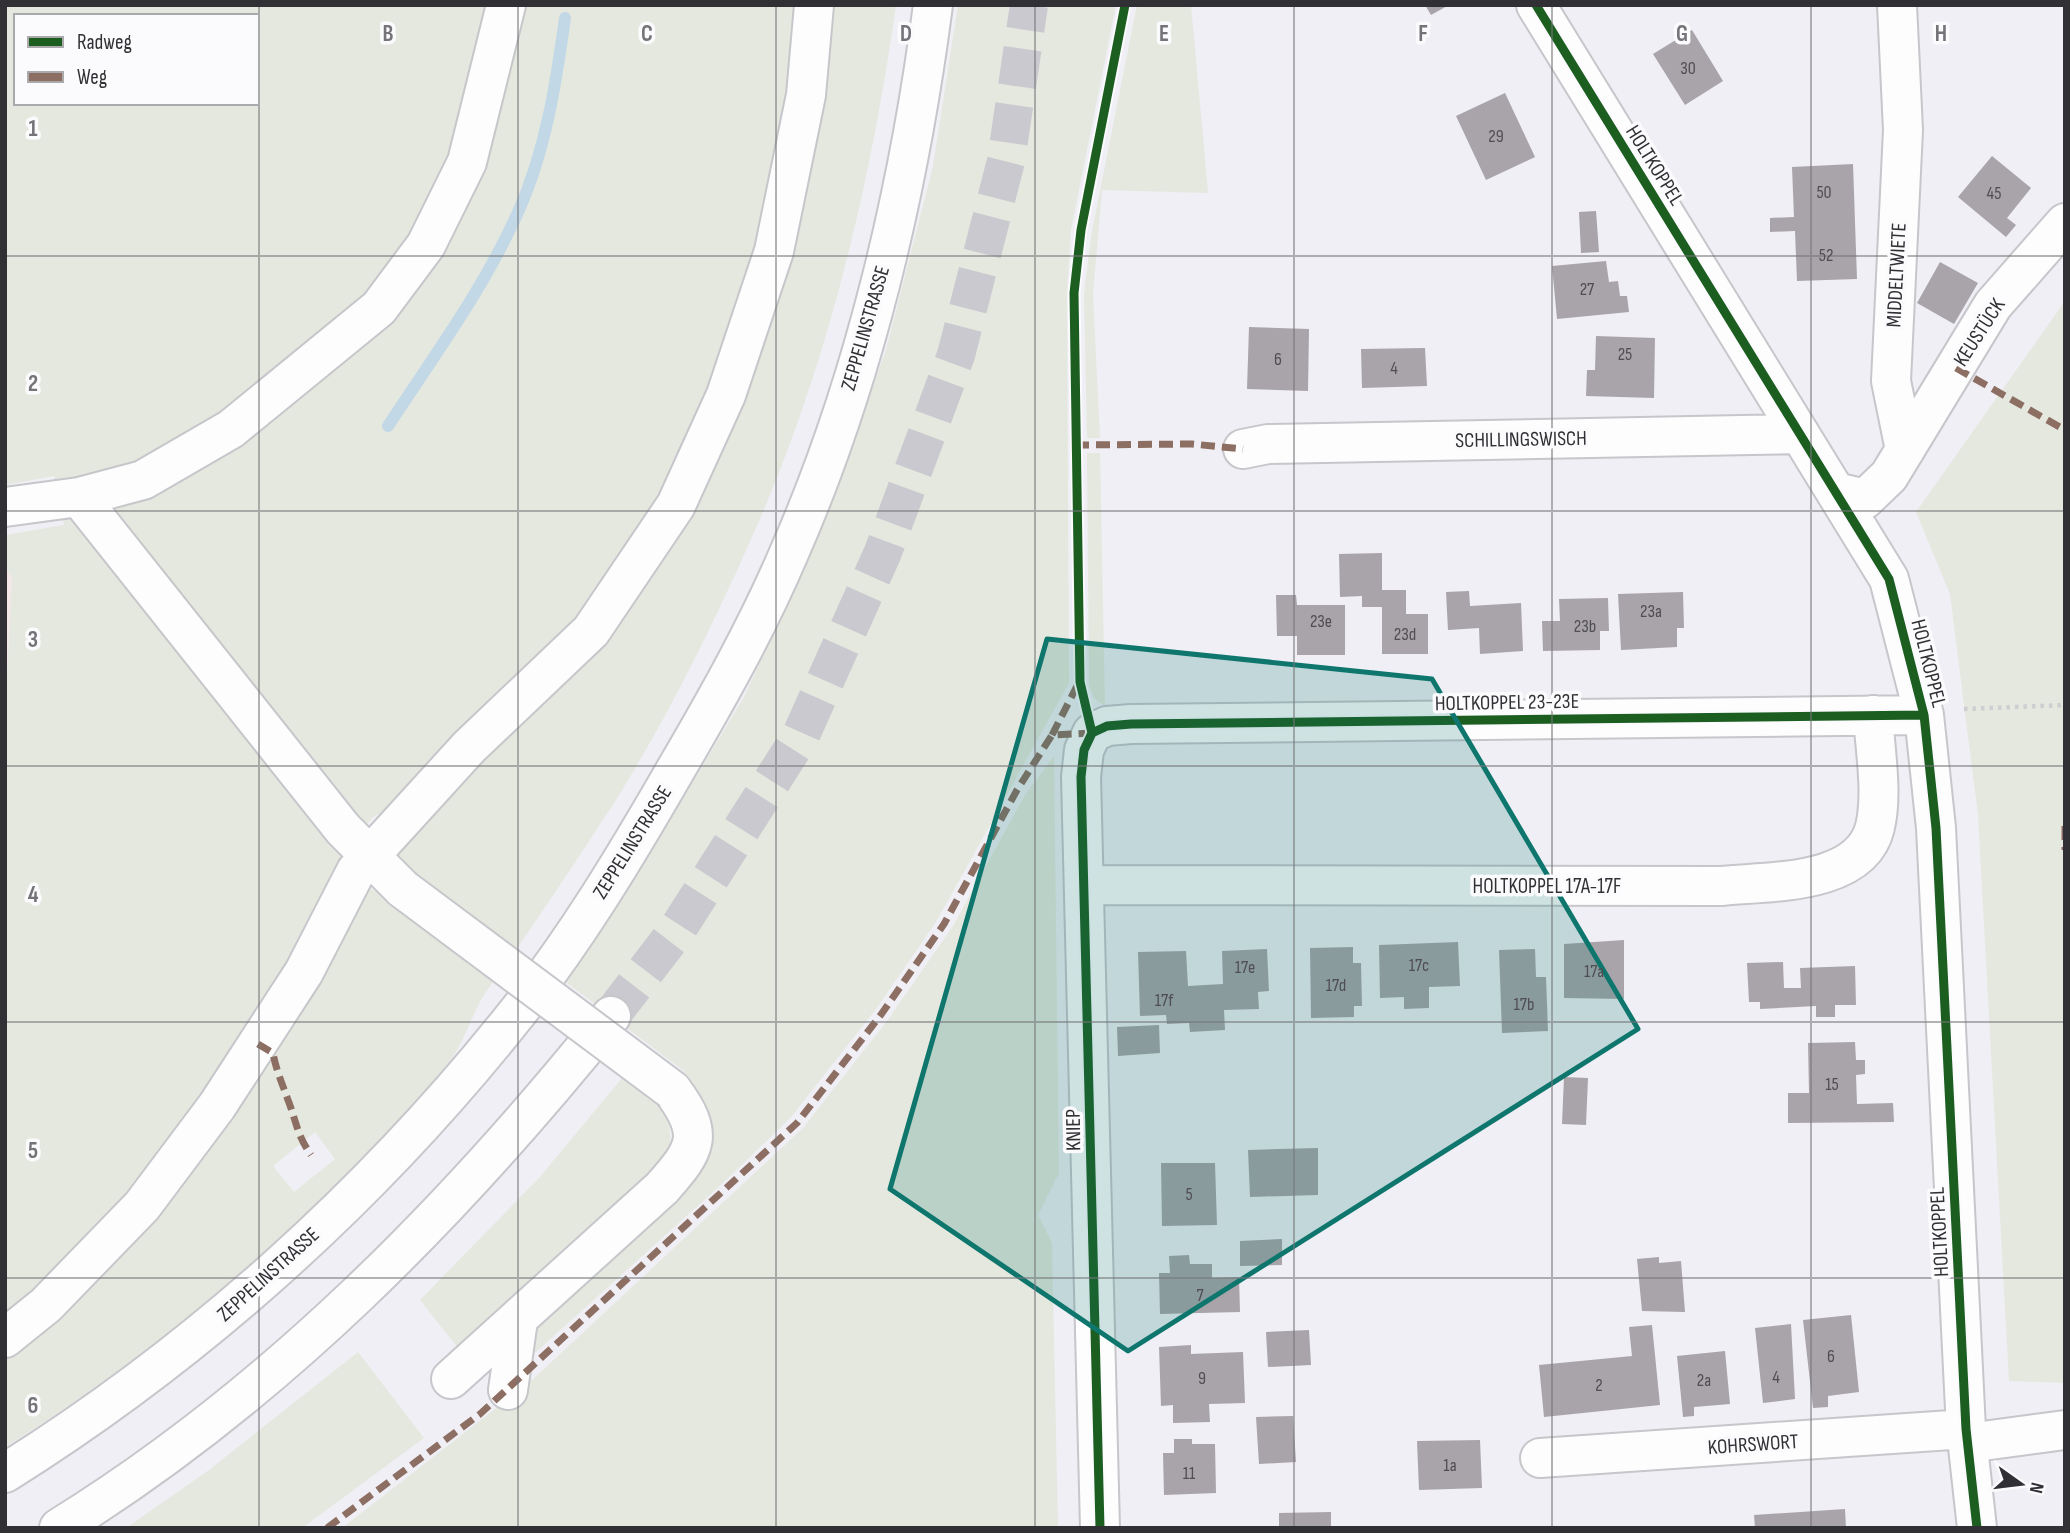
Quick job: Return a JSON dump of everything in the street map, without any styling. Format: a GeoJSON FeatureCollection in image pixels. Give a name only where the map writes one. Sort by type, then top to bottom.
{"type":"FeatureCollection","features":[{"type":"Feature","properties":{"kind":"main road"},"geometry":{"type":"LineString","coordinates":[[5,507],[79,497],[143,480],[231,429],[379,309],[426,245],[467,162],[506,5]]}},
{"type":"Feature","properties":{"kind":"main road"},"geometry":{"type":"LineString","coordinates":[[5,1338],[46,1305],[142,1206],[216,1106],[304,972],[356,871],[368,854],[470,747],[592,631],[676,505],[726,395],[774,251],[806,95],[814,5]]}},
{"type":"Feature","properties":{"kind":"main road","name":"ZEPPELINSTRASSE"},"geometry":{"type":"LineString","coordinates":[[5,1473],[115,1400],[208,1328],[289,1258],[442,1104],[516,1015],[582,922],[728,681],[790,552],[832,442],[877,295],[906,179],[933,5]]}},
{"type":"Feature","properties":{"kind":"main road","name":"HOLTKOPPEL"},"geometry":{"type":"LineString","coordinates":[[1536,5],[1889,579],[1924,715],[1936,828],[1967,1436],[1977,1528]]}},
{"type":"Feature","properties":{"kind":"main road","name":"MIDDELTWIETE"},"geometry":{"type":"LineString","coordinates":[[1897,5],[1903,130],[1891,382],[1905,450]]}},
{"type":"Feature","properties":{"kind":"main road","name":"KEUSTÜCK"},"geometry":{"type":"LineString","coordinates":[[1905,450],[1993,305],[2065,223]]}},
{"type":"Feature","properties":{"kind":"main road","name":"SCHILLINGSWISCH"},"geometry":{"type":"LineString","coordinates":[[1243,449],[1268,444],[1800,434]]}},
{"type":"Feature","properties":{"kind":"main road"},"geometry":{"type":"LineString","coordinates":[[1836,492],[1865,499],[1889,476],[1905,450]]}},
{"type":"Feature","properties":{"kind":"main road"},"geometry":{"type":"LineString","coordinates":[[79,497],[343,829],[403,888],[671,1090],[690,1115],[694,1138],[684,1163],[662,1188],[451,1380]]}},
{"type":"Feature","properties":{"kind":"main road","name":"HOLTKOPPEL 17A-17F"},"geometry":{"type":"LineString","coordinates":[[1084,886],[1721,886],[1812,877],[1850,864],[1865,849],[1875,828],[1877,796],[1873,715]]}},
{"type":"Feature","properties":{"kind":"main road","name":"HOLTKOPPEL 23-23E"},"geometry":{"type":"LineString","coordinates":[[1092,733],[1107,726],[1131,724],[1924,715]]}},
{"type":"Feature","properties":{"kind":"main road","name":"KNIEP"},"geometry":{"type":"LineString","coordinates":[[1092,733],[1084,750],[1082,777],[1100,1528]]}},
{"type":"Feature","properties":{"kind":"main road"},"geometry":{"type":"LineString","coordinates":[[59,1528],[217,1416],[317,1333],[473,1180],[611,1016]]}},
{"type":"Feature","properties":{"kind":"main road"},"geometry":{"type":"LineString","coordinates":[[508,1390],[518,1320]]}},
{"type":"Feature","properties":{"kind":"main road","name":"KOHRSWORT"},"geometry":{"type":"LineString","coordinates":[[1541,1458],[2065,1430]]}},
{"type":"Feature","properties":{"kind":"path"},"geometry":{"type":"LineString","coordinates":[[1924,715],[1975,708],[2065,705]]}},
{"type":"Feature","properties":{"kind":"highlighted area"},"geometry":{"type":"Polygon","coordinates":[[[1047,639],[1432,679],[1638,1029],[1128,1351],[890,1189],[1047,639]]]}},
{"type":"Feature","properties":{"kind":"shaded area"},"geometry":{"type":"Polygon","coordinates":[[[5,5],[802,5],[760,246],[714,389],[665,496],[588,611],[393,807],[373,817],[343,852],[345,869],[290,973],[129,1200],[5,1318],[5,712],[12,579],[5,566],[5,535],[64,525],[54,476],[5,485],[5,5]]]}},
{"type":"Feature","properties":{"kind":"shaded area"},"geometry":{"type":"Polygon","coordinates":[[[828,5],[896,5],[873,144],[858,213],[822,349],[800,416],[775,482],[718,611],[669,709],[614,803],[487,991],[454,1055],[403,1116],[352,1169],[242,1272],[124,1366],[5,1447],[5,1359],[57,1318],[367,886],[392,902],[415,871],[391,852],[691,511],[828,5]],[[315,1132],[273,1166],[294,1192],[335,1159],[315,1132]]]}},
{"type":"Feature","properties":{"kind":"shaded area"},"geometry":{"type":"Polygon","coordinates":[[[958,5],[1116,5],[1071,230],[1067,294],[1069,683],[936,922],[876,1009],[791,1117],[723,1183],[535,1353],[531,1349],[535,1324],[704,1114],[684,1071],[563,980],[629,888],[744,697],[823,523],[886,350],[933,166],[958,5]]]}},
{"type":"Feature","properties":{"kind":"shaded area"},"geometry":{"type":"Polygon","coordinates":[[[1137,5],[1191,5],[1208,193],[1102,190],[1093,294],[1100,438],[1087,438],[1084,294],[1092,231],[1137,5]]]}},
{"type":"Feature","properties":{"kind":"shaded area"},"geometry":{"type":"Polygon","coordinates":[[[2065,301],[2065,1383],[2009,1381],[1978,815],[1950,594],[1916,512],[2065,301]]]}},
{"type":"Feature","properties":{"kind":"shaded area"},"geometry":{"type":"Polygon","coordinates":[[[1087,453],[1100,453],[1105,706],[1094,698],[1089,685],[1087,453]]]}},
{"type":"Feature","properties":{"kind":"shaded area"},"geometry":{"type":"Polygon","coordinates":[[[5,566],[12,579],[5,712],[5,566]]]}},
{"type":"Feature","properties":{"kind":"shaded area"},"geometry":{"type":"Polygon","coordinates":[[[1054,756],[1059,1173],[1038,1215],[1052,1243],[1058,1528],[342,1528],[531,1381],[803,1128],[887,1021],[953,926],[1025,795],[1054,756]]]}},
{"type":"Feature","properties":{"kind":"shaded area"},"geometry":{"type":"Polygon","coordinates":[[[622,1078],[656,1104],[668,1122],[670,1134],[665,1164],[462,1353],[420,1300],[539,1178],[622,1078]]]}},
{"type":"Feature","properties":{"kind":"shaded area"},"geometry":{"type":"Polygon","coordinates":[[[358,1352],[424,1438],[302,1528],[126,1528],[209,1470],[358,1352]]]}},
{"type":"Feature","properties":{"kind":"building"},"geometry":{"type":"Polygon","coordinates":[[[1425,5],[1449,5],[1431,15],[1425,5]]]}},
{"type":"Feature","properties":{"kind":"building"},"geometry":{"type":"Polygon","coordinates":[[[1692,30],[1723,81],[1685,105],[1653,54],[1692,30]]]}},
{"type":"Feature","properties":{"kind":"building"},"geometry":{"type":"Polygon","coordinates":[[[1505,93],[1535,157],[1486,180],[1456,116],[1505,93]]]}},
{"type":"Feature","properties":{"kind":"building"},"geometry":{"type":"Polygon","coordinates":[[[1992,156],[2031,188],[2007,218],[2016,225],[2006,237],[1958,197],[1992,156]]]}},
{"type":"Feature","properties":{"kind":"building"},"geometry":{"type":"Polygon","coordinates":[[[1853,164],[1857,279],[1797,281],[1795,231],[1770,232],[1770,218],[1794,217],[1792,167],[1853,164]]]}},
{"type":"Feature","properties":{"kind":"building"},"geometry":{"type":"Polygon","coordinates":[[[1596,211],[1599,252],[1581,253],[1579,212],[1596,211]]]}},
{"type":"Feature","properties":{"kind":"building"},"geometry":{"type":"Polygon","coordinates":[[[1606,261],[1609,282],[1618,281],[1620,296],[1627,296],[1629,312],[1557,319],[1552,266],[1606,261]]]}},
{"type":"Feature","properties":{"kind":"building"},"geometry":{"type":"Polygon","coordinates":[[[1940,262],[1978,283],[1954,324],[1917,303],[1940,262]]]}},
{"type":"Feature","properties":{"kind":"building"},"geometry":{"type":"Polygon","coordinates":[[[1249,327],[1309,329],[1308,391],[1247,389],[1249,327]]]}},
{"type":"Feature","properties":{"kind":"building"},"geometry":{"type":"Polygon","coordinates":[[[1596,336],[1655,338],[1654,398],[1586,396],[1587,370],[1595,370],[1596,336]]]}},
{"type":"Feature","properties":{"kind":"building"},"geometry":{"type":"Polygon","coordinates":[[[1425,348],[1427,386],[1362,388],[1361,349],[1425,348]]]}},
{"type":"Feature","properties":{"kind":"building"},"geometry":{"type":"Polygon","coordinates":[[[1382,553],[1382,590],[1406,590],[1406,614],[1428,614],[1428,654],[1382,654],[1382,607],[1362,607],[1362,596],[1340,597],[1339,554],[1382,553]]]}},
{"type":"Feature","properties":{"kind":"building"},"geometry":{"type":"Polygon","coordinates":[[[1469,591],[1470,606],[1521,603],[1523,651],[1480,654],[1479,628],[1448,630],[1446,592],[1469,591]]]}},
{"type":"Feature","properties":{"kind":"building"},"geometry":{"type":"Polygon","coordinates":[[[1683,592],[1684,628],[1677,628],[1677,647],[1621,650],[1618,594],[1683,592]]]}},
{"type":"Feature","properties":{"kind":"building"},"geometry":{"type":"Polygon","coordinates":[[[1276,595],[1296,595],[1297,605],[1345,605],[1345,655],[1297,655],[1297,636],[1277,636],[1276,595]]]}},
{"type":"Feature","properties":{"kind":"building"},"geometry":{"type":"Polygon","coordinates":[[[1608,598],[1609,631],[1600,631],[1600,650],[1543,651],[1542,621],[1560,621],[1559,599],[1608,598]]]}},
{"type":"Feature","properties":{"kind":"building"},"geometry":{"type":"Polygon","coordinates":[[[1624,940],[1624,999],[1564,998],[1564,944],[1624,940]]]}},
{"type":"Feature","properties":{"kind":"building"},"geometry":{"type":"Polygon","coordinates":[[[1458,942],[1460,986],[1429,987],[1429,1008],[1404,1009],[1404,997],[1380,998],[1379,945],[1458,942]]]}},
{"type":"Feature","properties":{"kind":"building"},"geometry":{"type":"Polygon","coordinates":[[[1353,947],[1353,963],[1361,963],[1362,1006],[1354,1006],[1354,1017],[1311,1018],[1310,948],[1353,947]]]}},
{"type":"Feature","properties":{"kind":"building"},"geometry":{"type":"Polygon","coordinates":[[[1267,949],[1269,991],[1258,992],[1259,1009],[1224,1010],[1225,1030],[1190,1032],[1189,1023],[1167,1024],[1166,1015],[1140,1016],[1138,952],[1186,951],[1188,986],[1223,984],[1222,951],[1267,949]]]}},
{"type":"Feature","properties":{"kind":"building"},"geometry":{"type":"Polygon","coordinates":[[[1535,949],[1536,977],[1546,977],[1548,1031],[1502,1033],[1499,950],[1535,949]]]}},
{"type":"Feature","properties":{"kind":"building"},"geometry":{"type":"Polygon","coordinates":[[[1783,962],[1784,988],[1801,988],[1800,968],[1855,966],[1856,1005],[1835,1005],[1835,1017],[1816,1017],[1816,1006],[1760,1009],[1760,1002],[1749,1002],[1747,963],[1783,962]]]}},
{"type":"Feature","properties":{"kind":"building"},"geometry":{"type":"Polygon","coordinates":[[[1159,1025],[1160,1053],[1118,1056],[1117,1027],[1159,1025]]]}},
{"type":"Feature","properties":{"kind":"building"},"geometry":{"type":"Polygon","coordinates":[[[1855,1042],[1856,1060],[1865,1060],[1865,1074],[1856,1075],[1857,1104],[1893,1103],[1894,1122],[1788,1123],[1788,1093],[1809,1093],[1808,1043],[1855,1042]]]}},
{"type":"Feature","properties":{"kind":"building"},"geometry":{"type":"Polygon","coordinates":[[[1564,1077],[1588,1078],[1586,1125],[1562,1124],[1564,1077]]]}},
{"type":"Feature","properties":{"kind":"building"},"geometry":{"type":"Polygon","coordinates":[[[1318,1148],[1318,1195],[1250,1197],[1248,1150],[1318,1148]]]}},
{"type":"Feature","properties":{"kind":"building"},"geometry":{"type":"Polygon","coordinates":[[[1161,1163],[1215,1163],[1217,1225],[1162,1226],[1161,1163]]]}},
{"type":"Feature","properties":{"kind":"building"},"geometry":{"type":"Polygon","coordinates":[[[1282,1239],[1282,1265],[1240,1266],[1240,1241],[1282,1239]]]}},
{"type":"Feature","properties":{"kind":"building"},"geometry":{"type":"Polygon","coordinates":[[[1189,1255],[1190,1264],[1212,1264],[1212,1278],[1239,1277],[1240,1312],[1160,1314],[1159,1273],[1170,1273],[1169,1256],[1189,1255]]]}},
{"type":"Feature","properties":{"kind":"building"},"geometry":{"type":"Polygon","coordinates":[[[1659,1257],[1659,1263],[1681,1261],[1685,1312],[1642,1311],[1637,1259],[1659,1257]]]}},
{"type":"Feature","properties":{"kind":"building"},"geometry":{"type":"Polygon","coordinates":[[[1851,1315],[1859,1392],[1828,1396],[1828,1407],[1813,1408],[1803,1320],[1851,1315]]]}},
{"type":"Feature","properties":{"kind":"building"},"geometry":{"type":"Polygon","coordinates":[[[1791,1324],[1795,1399],[1763,1403],[1755,1328],[1791,1324]]]}},
{"type":"Feature","properties":{"kind":"building"},"geometry":{"type":"Polygon","coordinates":[[[1652,1325],[1660,1405],[1544,1417],[1539,1365],[1632,1356],[1629,1327],[1652,1325]]]}},
{"type":"Feature","properties":{"kind":"building"},"geometry":{"type":"Polygon","coordinates":[[[1309,1330],[1311,1365],[1268,1367],[1266,1332],[1309,1330]]]}},
{"type":"Feature","properties":{"kind":"building"},"geometry":{"type":"Polygon","coordinates":[[[1191,1345],[1191,1354],[1243,1352],[1245,1403],[1209,1404],[1210,1422],[1173,1423],[1173,1405],[1161,1406],[1159,1347],[1191,1345]]]}},
{"type":"Feature","properties":{"kind":"building"},"geometry":{"type":"Polygon","coordinates":[[[1725,1351],[1730,1404],[1694,1407],[1694,1416],[1683,1417],[1677,1356],[1725,1351]]]}},
{"type":"Feature","properties":{"kind":"building"},"geometry":{"type":"Polygon","coordinates":[[[1293,1416],[1296,1462],[1259,1464],[1256,1417],[1293,1416]]]}},
{"type":"Feature","properties":{"kind":"building"},"geometry":{"type":"Polygon","coordinates":[[[1174,1439],[1192,1439],[1192,1444],[1215,1444],[1216,1493],[1164,1495],[1163,1453],[1174,1453],[1174,1439]]]}},
{"type":"Feature","properties":{"kind":"building"},"geometry":{"type":"Polygon","coordinates":[[[1480,1440],[1482,1488],[1419,1490],[1417,1441],[1480,1440]]]}},
{"type":"Feature","properties":{"kind":"building"},"geometry":{"type":"Polygon","coordinates":[[[1845,1509],[1846,1528],[1755,1528],[1754,1515],[1845,1509]]]}},
{"type":"Feature","properties":{"kind":"building"},"geometry":{"type":"Polygon","coordinates":[[[1331,1512],[1331,1528],[1279,1528],[1279,1513],[1331,1512]]]}},
{"type":"Feature","properties":{"kind":"waterway"},"geometry":{"type":"LineString","coordinates":[[388,426],[475,294],[519,210],[543,140],[554,91],[565,18]]}},
{"type":"Feature","properties":{"kind":"tunnel"},"geometry":{"type":"LineString","coordinates":[[611,1016],[677,930],[800,737],[883,552],[956,355],[1006,161],[1029,5]]}},
{"type":"Feature","properties":{"kind":"marked path"},"geometry":{"type":"LineString","coordinates":[[1956,368],[2065,430]]}},
{"type":"Feature","properties":{"kind":"marked path"},"geometry":{"type":"LineString","coordinates":[[1075,445],[1192,444],[1243,449]]}},
{"type":"Feature","properties":{"kind":"marked path"},"geometry":{"type":"LineString","coordinates":[[1052,735],[1079,682]]}},
{"type":"Feature","properties":{"kind":"marked path"},"geometry":{"type":"LineString","coordinates":[[327,1528],[480,1414],[797,1123],[880,1016],[944,924],[1017,790],[1052,735],[1092,733],[1091,731]]}},
{"type":"Feature","properties":{"kind":"marked path"},"geometry":{"type":"LineString","coordinates":[[2065,826],[2065,850]]}},
{"type":"Feature","properties":{"kind":"marked path"},"geometry":{"type":"LineString","coordinates":[[258,1044],[273,1053],[300,1134],[311,1155]]}},
{"type":"Feature","properties":{"kind":"cycle path"},"geometry":{"type":"LineString","coordinates":[[1092,733],[1080,682],[1074,293],[1081,230],[1125,5]]}},
{"type":"Feature","properties":{"kind":"cycle path"},"geometry":{"type":"LineString","coordinates":[[1536,5],[1889,579],[1924,715],[1936,828],[1966,1429],[1977,1528]]}},
{"type":"Feature","properties":{"kind":"cycle path"},"geometry":{"type":"LineString","coordinates":[[1092,733],[1107,726],[1131,724],[1924,715]]}},
{"type":"Feature","properties":{"kind":"cycle path"},"geometry":{"type":"LineString","coordinates":[[1092,733],[1084,750],[1081,777],[1100,1528]]}}]}
